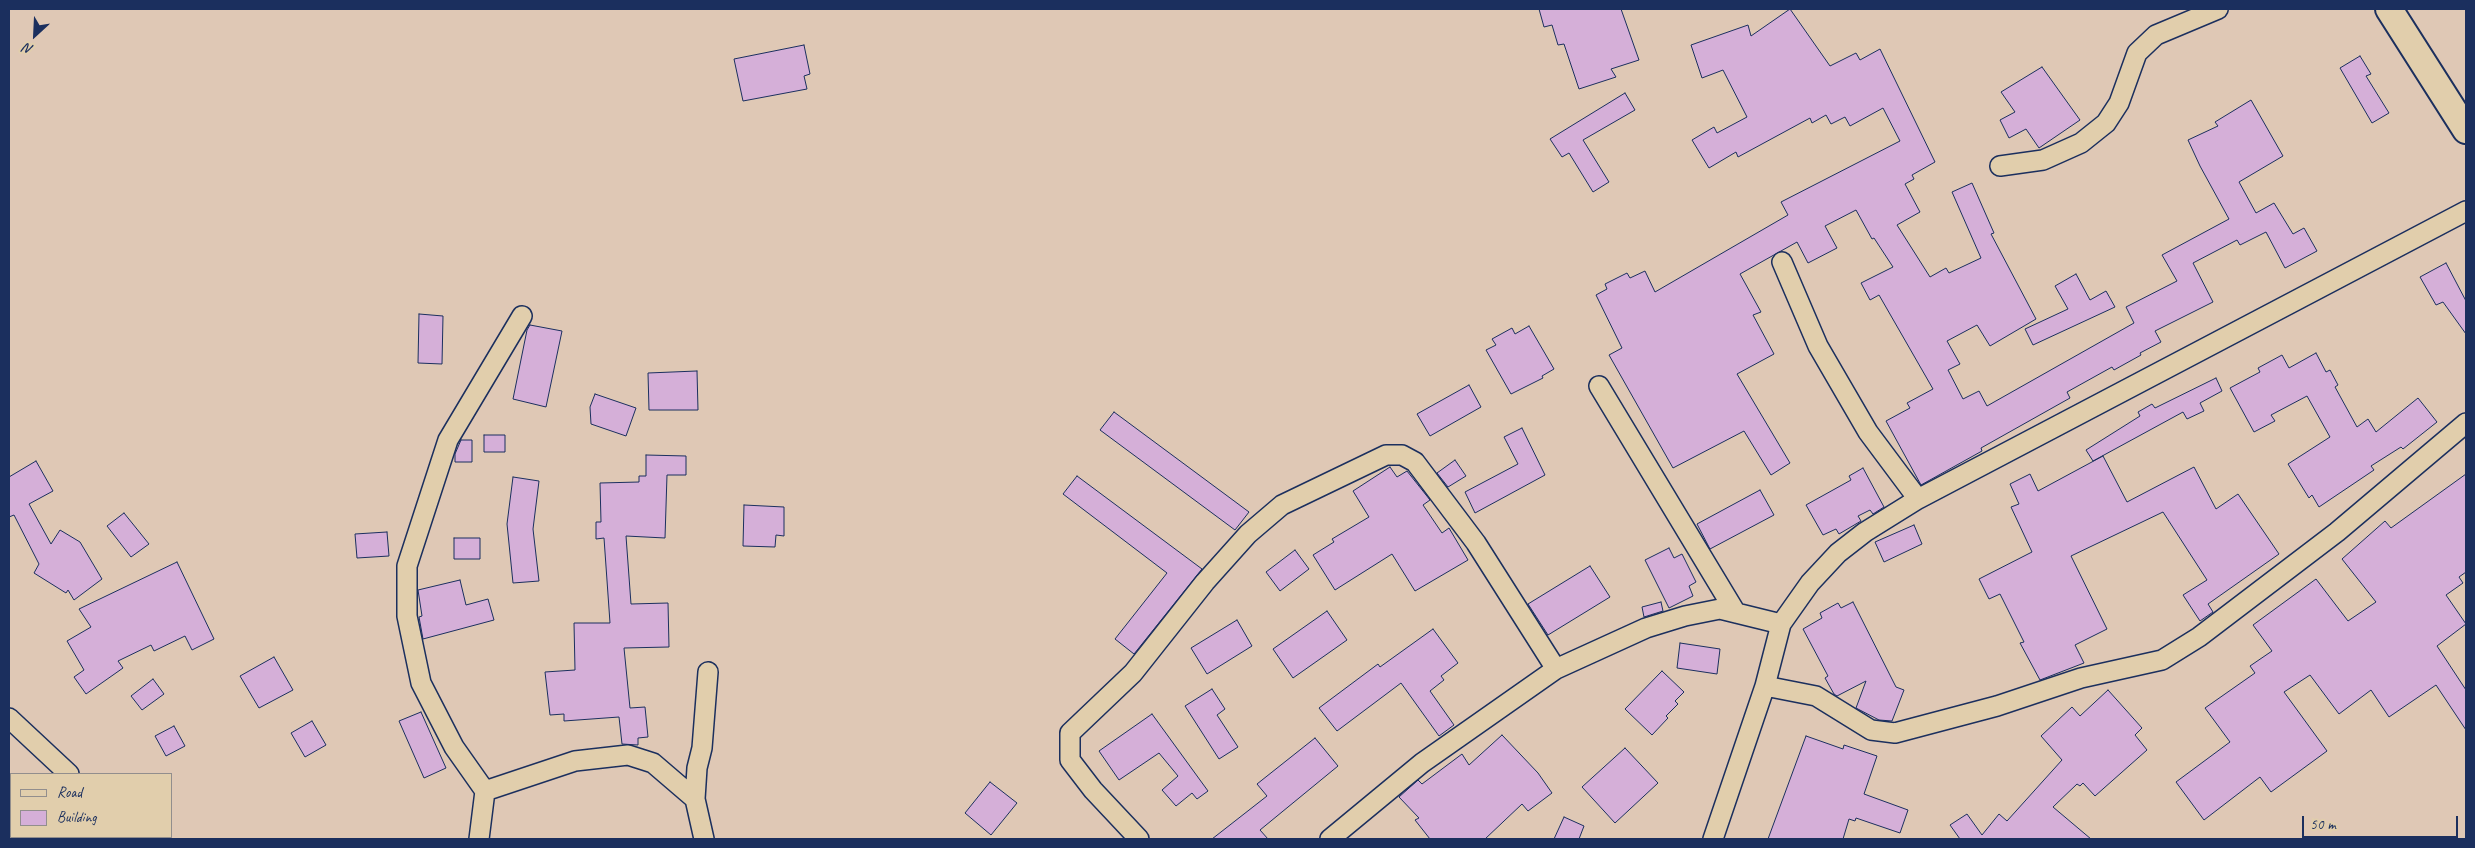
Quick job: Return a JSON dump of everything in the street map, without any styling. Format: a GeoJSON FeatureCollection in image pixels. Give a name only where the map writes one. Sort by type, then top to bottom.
{"type":"FeatureCollection","features":[{"type":"Feature","properties":{"kind":"main road"},"geometry":{"type":"LineString","coordinates":[[2389,9],[2466,130]]}},
{"type":"Feature","properties":{"kind":"street"},"geometry":{"type":"LineString","coordinates":[[2000,166],[2043,160],[2081,143],[2106,123],[2119,103],[2137,53],[2156,35],[2218,9]]}},
{"type":"Feature","properties":{"kind":"street"},"geometry":{"type":"LineString","coordinates":[[1713,839],[1765,686],[1781,624],[1810,583],[1838,553],[1865,532],[1918,499],[2466,211]]}},
{"type":"Feature","properties":{"kind":"street"},"geometry":{"type":"LineString","coordinates":[[1782,262],[1818,346],[1863,424],[1918,499]]}},
{"type":"Feature","properties":{"kind":"street"},"geometry":{"type":"LineString","coordinates":[[479,839],[485,792],[454,747],[421,683],[407,616],[407,566],[448,440],[522,316]]}},
{"type":"Feature","properties":{"kind":"street"},"geometry":{"type":"LineString","coordinates":[[1599,386],[1736,613]]}},
{"type":"Feature","properties":{"kind":"street"},"geometry":{"type":"LineString","coordinates":[[1765,686],[1816,696],[1871,730],[1895,733],[1997,706],[2081,678],[2162,660],[2199,637],[2337,532],[2466,424]]}},
{"type":"Feature","properties":{"kind":"street"},"geometry":{"type":"LineString","coordinates":[[1139,839],[1093,790],[1070,760],[1070,733],[1132,673],[1162,639],[1205,582],[1248,534],[1282,506],[1386,455],[1402,455],[1416,462],[1476,543],[1556,669]]}},
{"type":"Feature","properties":{"kind":"street"},"geometry":{"type":"LineString","coordinates":[[1330,839],[1422,763],[1556,669],[1646,628],[1685,616],[1720,609],[1781,624]]}},
{"type":"Feature","properties":{"kind":"street"},"geometry":{"type":"LineString","coordinates":[[704,839],[694,799],[697,768],[702,748],[708,672]]}},
{"type":"Feature","properties":{"kind":"street"},"geometry":{"type":"LineString","coordinates":[[9,718],[67,773]]}},
{"type":"Feature","properties":{"kind":"street"},"geometry":{"type":"LineString","coordinates":[[485,792],[574,761],[628,755],[653,763],[694,799]]}},
{"type":"Feature","properties":{"kind":"building"},"geometry":{"type":"Polygon","coordinates":[[[1539,9],[1621,9],[1639,60],[1611,69],[1616,77],[1579,89],[1564,44],[1558,45],[1552,25],[1544,27],[1539,9]]]}},
{"type":"Feature","properties":{"kind":"building"},"geometry":{"type":"Polygon","coordinates":[[[1790,9],[1830,66],[1856,53],[1860,60],[1880,49],[1935,162],[1912,175],[1914,179],[1905,184],[1920,212],[1897,225],[1930,277],[1946,268],[1949,273],[1981,258],[1952,192],[1972,183],[1994,233],[1991,234],[2036,319],[1990,346],[1977,325],[1947,341],[1960,364],[1948,370],[1963,399],[1979,391],[1987,406],[2134,323],[2126,307],[2177,281],[2162,255],[2229,219],[2188,140],[2218,126],[2215,122],[2251,100],[2283,156],[2239,182],[2256,213],[2274,203],[2293,234],[2304,228],[2317,251],[2285,268],[2266,232],[2240,245],[2237,240],[2193,263],[2213,302],[2155,331],[2161,342],[2140,353],[2141,355],[2114,370],[2112,367],[2067,392],[2070,398],[1981,448],[1982,451],[1921,485],[1886,421],[1910,408],[1907,403],[1933,389],[1879,295],[1870,300],[1861,283],[1893,267],[1874,238],[1872,239],[1856,210],[1825,226],[1837,248],[1808,263],[1797,242],[1740,274],[1761,312],[1753,315],[1774,354],[1737,374],[1790,463],[1771,475],[1744,431],[1673,468],[1609,355],[1622,348],[1596,295],[1607,289],[1605,284],[1627,273],[1630,278],[1645,271],[1655,292],[1788,215],[1781,202],[1900,141],[1883,108],[1850,126],[1845,117],[1831,124],[1826,115],[1812,123],[1810,118],[1738,157],[1736,152],[1709,168],[1692,140],[1714,127],[1717,133],[1747,117],[1723,70],[1702,78],[1691,45],[1748,25],[1751,36],[1790,9]]]}},
{"type":"Feature","properties":{"kind":"building"},"geometry":{"type":"Polygon","coordinates":[[[804,45],[810,74],[804,76],[807,89],[743,101],[734,59],[804,45]]]}},
{"type":"Feature","properties":{"kind":"building"},"geometry":{"type":"Polygon","coordinates":[[[2360,56],[2371,74],[2366,76],[2389,113],[2372,123],[2340,68],[2360,56]]]}},
{"type":"Feature","properties":{"kind":"building"},"geometry":{"type":"Polygon","coordinates":[[[2042,67],[2080,120],[2039,148],[2026,129],[2009,138],[2000,120],[2015,112],[2001,92],[2042,67]]]}},
{"type":"Feature","properties":{"kind":"building"},"geometry":{"type":"Polygon","coordinates":[[[1625,93],[1635,110],[1583,140],[1609,182],[1593,192],[1569,153],[1562,157],[1550,139],[1625,93]]]}},
{"type":"Feature","properties":{"kind":"building"},"geometry":{"type":"Polygon","coordinates":[[[2446,263],[2466,301],[2466,334],[2443,302],[2436,305],[2420,277],[2446,263]]]}},
{"type":"Feature","properties":{"kind":"building"},"geometry":{"type":"Polygon","coordinates":[[[2076,274],[2090,300],[2106,291],[2115,307],[2033,345],[2025,329],[2068,309],[2055,286],[2076,274]]]}},
{"type":"Feature","properties":{"kind":"building"},"geometry":{"type":"Polygon","coordinates":[[[419,314],[443,316],[442,364],[418,363],[419,314]]]}},
{"type":"Feature","properties":{"kind":"building"},"geometry":{"type":"Polygon","coordinates":[[[530,325],[562,331],[546,407],[513,399],[527,330],[530,325]]]}},
{"type":"Feature","properties":{"kind":"building"},"geometry":{"type":"Polygon","coordinates":[[[1529,326],[1554,369],[1542,376],[1543,378],[1511,394],[1486,350],[1496,345],[1492,339],[1512,328],[1515,334],[1529,326]]]}},
{"type":"Feature","properties":{"kind":"building"},"geometry":{"type":"Polygon","coordinates":[[[2316,353],[2326,372],[2330,370],[2338,385],[2335,387],[2357,427],[2368,419],[2376,432],[2418,398],[2437,422],[2403,449],[2401,447],[2371,466],[2374,470],[2319,507],[2312,495],[2309,498],[2288,464],[2330,437],[2307,396],[2271,415],[2275,421],[2254,432],[2230,388],[2260,372],[2258,368],[2282,355],[2289,368],[2316,353]]]}},
{"type":"Feature","properties":{"kind":"building"},"geometry":{"type":"Polygon","coordinates":[[[697,371],[698,410],[649,410],[648,373],[697,371]]]}},
{"type":"Feature","properties":{"kind":"building"},"geometry":{"type":"Polygon","coordinates":[[[2216,378],[2222,391],[2200,403],[2204,411],[2187,419],[2183,412],[2093,461],[2086,450],[2140,416],[2138,412],[2152,404],[2155,408],[2216,378]]]}},
{"type":"Feature","properties":{"kind":"building"},"geometry":{"type":"Polygon","coordinates":[[[1469,385],[1481,407],[1430,436],[1417,414],[1469,385]]]}},
{"type":"Feature","properties":{"kind":"building"},"geometry":{"type":"Polygon","coordinates":[[[595,394],[636,408],[626,436],[591,424],[590,407],[595,394]]]}},
{"type":"Feature","properties":{"kind":"building"},"geometry":{"type":"Polygon","coordinates":[[[1114,412],[1249,512],[1235,530],[1100,430],[1114,412]]]}},
{"type":"Feature","properties":{"kind":"building"},"geometry":{"type":"Polygon","coordinates":[[[1522,428],[1545,475],[1475,513],[1465,492],[1518,464],[1504,437],[1522,428]]]}},
{"type":"Feature","properties":{"kind":"building"},"geometry":{"type":"Polygon","coordinates":[[[484,435],[505,435],[505,452],[484,452],[484,435]]]}},
{"type":"Feature","properties":{"kind":"building"},"geometry":{"type":"Polygon","coordinates":[[[461,440],[472,440],[472,462],[455,462],[455,454],[461,440]]]}},
{"type":"Feature","properties":{"kind":"building"},"geometry":{"type":"Polygon","coordinates":[[[646,455],[686,456],[686,475],[667,475],[665,538],[626,536],[631,604],[668,603],[669,647],[624,648],[630,708],[645,707],[648,737],[638,738],[638,745],[622,744],[619,717],[564,721],[564,714],[550,715],[545,672],[575,670],[574,623],[610,623],[604,538],[596,539],[596,522],[601,522],[600,483],[639,482],[639,476],[646,476],[646,455]]]}},
{"type":"Feature","properties":{"kind":"building"},"geometry":{"type":"Polygon","coordinates":[[[2103,456],[2127,502],[2194,467],[2216,509],[2238,494],[2279,554],[2208,604],[2213,612],[2200,621],[2183,595],[2207,580],[2163,512],[2071,556],[2107,629],[2075,645],[2084,663],[2040,680],[2020,643],[2024,642],[2000,594],[1989,599],[1979,579],[2032,552],[2011,507],[2019,504],[2010,484],[2030,474],[2038,491],[2103,456]]]}},
{"type":"Feature","properties":{"kind":"building"},"geometry":{"type":"Polygon","coordinates":[[[1455,460],[1466,476],[1448,487],[1437,473],[1455,460]]]}},
{"type":"Feature","properties":{"kind":"building"},"geometry":{"type":"Polygon","coordinates":[[[36,461],[53,491],[29,504],[51,544],[60,530],[80,542],[102,579],[74,600],[68,590],[66,593],[34,573],[39,564],[14,515],[9,517],[9,477],[36,461]]]}},
{"type":"Feature","properties":{"kind":"building"},"geometry":{"type":"Polygon","coordinates":[[[1390,467],[1397,477],[1407,471],[1430,500],[1423,505],[1442,533],[1449,528],[1468,560],[1415,591],[1392,554],[1335,590],[1313,555],[1334,542],[1332,539],[1369,517],[1353,491],[1390,467]]]}},
{"type":"Feature","properties":{"kind":"building"},"geometry":{"type":"Polygon","coordinates":[[[1863,468],[1884,507],[1873,514],[1870,510],[1858,516],[1861,521],[1839,534],[1836,529],[1823,535],[1806,505],[1851,480],[1849,476],[1863,468]]]}},
{"type":"Feature","properties":{"kind":"building"},"geometry":{"type":"Polygon","coordinates":[[[2466,474],[2466,572],[2459,577],[2463,583],[2446,595],[2466,624],[2437,646],[2466,690],[2466,730],[2436,685],[2389,717],[2371,690],[2339,714],[2310,675],[2284,692],[2327,751],[2271,792],[2260,777],[2204,820],[2176,782],[2230,742],[2205,708],[2255,673],[2250,666],[2272,651],[2253,625],[2316,579],[2348,621],[2376,602],[2342,559],[2385,521],[2391,528],[2466,474]]]}},
{"type":"Feature","properties":{"kind":"building"},"geometry":{"type":"Polygon","coordinates":[[[1077,476],[1202,569],[1134,654],[1115,639],[1167,573],[1063,494],[1077,476]]]}},
{"type":"Feature","properties":{"kind":"building"},"geometry":{"type":"Polygon","coordinates":[[[513,477],[539,481],[533,529],[539,581],[513,583],[507,524],[513,477]]]}},
{"type":"Feature","properties":{"kind":"building"},"geometry":{"type":"Polygon","coordinates":[[[1760,490],[1774,515],[1710,549],[1697,524],[1760,490]]]}},
{"type":"Feature","properties":{"kind":"building"},"geometry":{"type":"Polygon","coordinates":[[[744,505],[784,507],[784,536],[776,535],[775,547],[743,546],[744,505]]]}},
{"type":"Feature","properties":{"kind":"building"},"geometry":{"type":"Polygon","coordinates":[[[124,513],[149,544],[131,557],[107,526],[124,513]]]}},
{"type":"Feature","properties":{"kind":"building"},"geometry":{"type":"Polygon","coordinates":[[[1914,525],[1922,544],[1884,562],[1875,542],[1914,525]]]}},
{"type":"Feature","properties":{"kind":"building"},"geometry":{"type":"Polygon","coordinates":[[[387,532],[389,556],[357,558],[355,534],[387,532]]]}},
{"type":"Feature","properties":{"kind":"building"},"geometry":{"type":"Polygon","coordinates":[[[454,538],[480,538],[480,559],[454,559],[454,538]]]}},
{"type":"Feature","properties":{"kind":"building"},"geometry":{"type":"Polygon","coordinates":[[[1669,548],[1674,558],[1682,554],[1696,582],[1689,586],[1693,596],[1669,608],[1645,560],[1669,548]]]}},
{"type":"Feature","properties":{"kind":"building"},"geometry":{"type":"Polygon","coordinates":[[[1295,550],[1309,569],[1280,591],[1266,572],[1295,550]]]}},
{"type":"Feature","properties":{"kind":"building"},"geometry":{"type":"Polygon","coordinates":[[[177,562],[214,639],[192,650],[185,636],[154,651],[151,645],[118,661],[123,668],[86,694],[74,677],[84,670],[67,641],[91,627],[79,609],[177,562]]]}},
{"type":"Feature","properties":{"kind":"building"},"geometry":{"type":"Polygon","coordinates":[[[1590,566],[1610,597],[1548,635],[1528,604],[1590,566]]]}},
{"type":"Feature","properties":{"kind":"building"},"geometry":{"type":"Polygon","coordinates":[[[460,580],[466,605],[488,599],[494,620],[423,639],[419,617],[422,616],[418,590],[460,580]]]}},
{"type":"Feature","properties":{"kind":"building"},"geometry":{"type":"Polygon","coordinates":[[[1661,602],[1663,611],[1644,617],[1642,607],[1661,602]]]}},
{"type":"Feature","properties":{"kind":"building"},"geometry":{"type":"Polygon","coordinates":[[[1853,602],[1896,687],[1904,690],[1892,721],[1879,720],[1856,708],[1866,681],[1837,696],[1834,694],[1825,678],[1828,676],[1803,629],[1822,618],[1820,613],[1838,603],[1841,608],[1853,602]]]}},
{"type":"Feature","properties":{"kind":"building"},"geometry":{"type":"Polygon","coordinates":[[[1327,611],[1347,640],[1293,678],[1273,649],[1327,611]]]}},
{"type":"Feature","properties":{"kind":"building"},"geometry":{"type":"Polygon","coordinates":[[[1237,620],[1252,646],[1207,674],[1191,648],[1237,620]]]}},
{"type":"Feature","properties":{"kind":"building"},"geometry":{"type":"Polygon","coordinates":[[[1433,629],[1458,663],[1441,676],[1444,680],[1430,691],[1454,725],[1439,736],[1401,683],[1337,731],[1319,708],[1378,664],[1380,667],[1433,629]]]}},
{"type":"Feature","properties":{"kind":"building"},"geometry":{"type":"Polygon","coordinates":[[[1680,643],[1720,649],[1717,674],[1677,668],[1680,643]]]}},
{"type":"Feature","properties":{"kind":"building"},"geometry":{"type":"Polygon","coordinates":[[[274,657],[293,690],[259,708],[240,676],[274,657]]]}},
{"type":"Feature","properties":{"kind":"building"},"geometry":{"type":"Polygon","coordinates":[[[1662,671],[1684,692],[1675,701],[1678,704],[1666,716],[1668,718],[1652,735],[1625,709],[1662,671]]]}},
{"type":"Feature","properties":{"kind":"building"},"geometry":{"type":"Polygon","coordinates":[[[153,679],[164,694],[142,710],[131,696],[153,679]]]}},
{"type":"Feature","properties":{"kind":"building"},"geometry":{"type":"Polygon","coordinates":[[[1212,689],[1225,709],[1217,715],[1238,747],[1219,759],[1185,706],[1212,689]]]}},
{"type":"Feature","properties":{"kind":"building"},"geometry":{"type":"Polygon","coordinates":[[[2108,690],[2142,728],[2135,735],[2147,750],[2095,796],[2083,783],[2080,786],[2077,784],[2053,807],[2091,839],[1960,839],[1950,825],[1967,814],[1982,835],[1999,814],[2007,821],[2062,760],[2041,736],[2072,707],[2080,716],[2108,690]]]}},
{"type":"Feature","properties":{"kind":"building"},"geometry":{"type":"Polygon","coordinates":[[[421,712],[446,768],[424,778],[399,721],[421,712]]]}},
{"type":"Feature","properties":{"kind":"building"},"geometry":{"type":"Polygon","coordinates":[[[1152,714],[1208,791],[1197,799],[1192,793],[1176,806],[1162,790],[1178,776],[1159,753],[1119,780],[1099,751],[1152,714]]]}},
{"type":"Feature","properties":{"kind":"building"},"geometry":{"type":"Polygon","coordinates":[[[312,721],[326,745],[305,757],[291,733],[312,721]]]}},
{"type":"Feature","properties":{"kind":"building"},"geometry":{"type":"Polygon","coordinates":[[[174,726],[185,746],[166,756],[155,736],[174,726]]]}},
{"type":"Feature","properties":{"kind":"building"},"geometry":{"type":"Polygon","coordinates":[[[1502,735],[1538,773],[1552,793],[1528,811],[1522,804],[1485,839],[1430,839],[1415,820],[1419,818],[1399,797],[1418,780],[1422,784],[1462,754],[1469,765],[1502,735]]]}},
{"type":"Feature","properties":{"kind":"building"},"geometry":{"type":"Polygon","coordinates":[[[1806,736],[1843,749],[1844,745],[1877,756],[1864,794],[1908,810],[1900,833],[1856,818],[1855,821],[1849,819],[1843,839],[1768,839],[1806,736]]]}},
{"type":"Feature","properties":{"kind":"building"},"geometry":{"type":"Polygon","coordinates":[[[1315,738],[1338,766],[1260,830],[1268,839],[1212,839],[1267,796],[1257,784],[1315,738]]]}},
{"type":"Feature","properties":{"kind":"building"},"geometry":{"type":"Polygon","coordinates":[[[1625,748],[1658,783],[1615,823],[1582,787],[1625,748]]]}},
{"type":"Feature","properties":{"kind":"building"},"geometry":{"type":"Polygon","coordinates":[[[990,782],[1017,803],[991,835],[965,813],[990,782]]]}},
{"type":"Feature","properties":{"kind":"building"},"geometry":{"type":"Polygon","coordinates":[[[1564,817],[1584,826],[1579,839],[1554,839],[1564,817]]]}}]}
